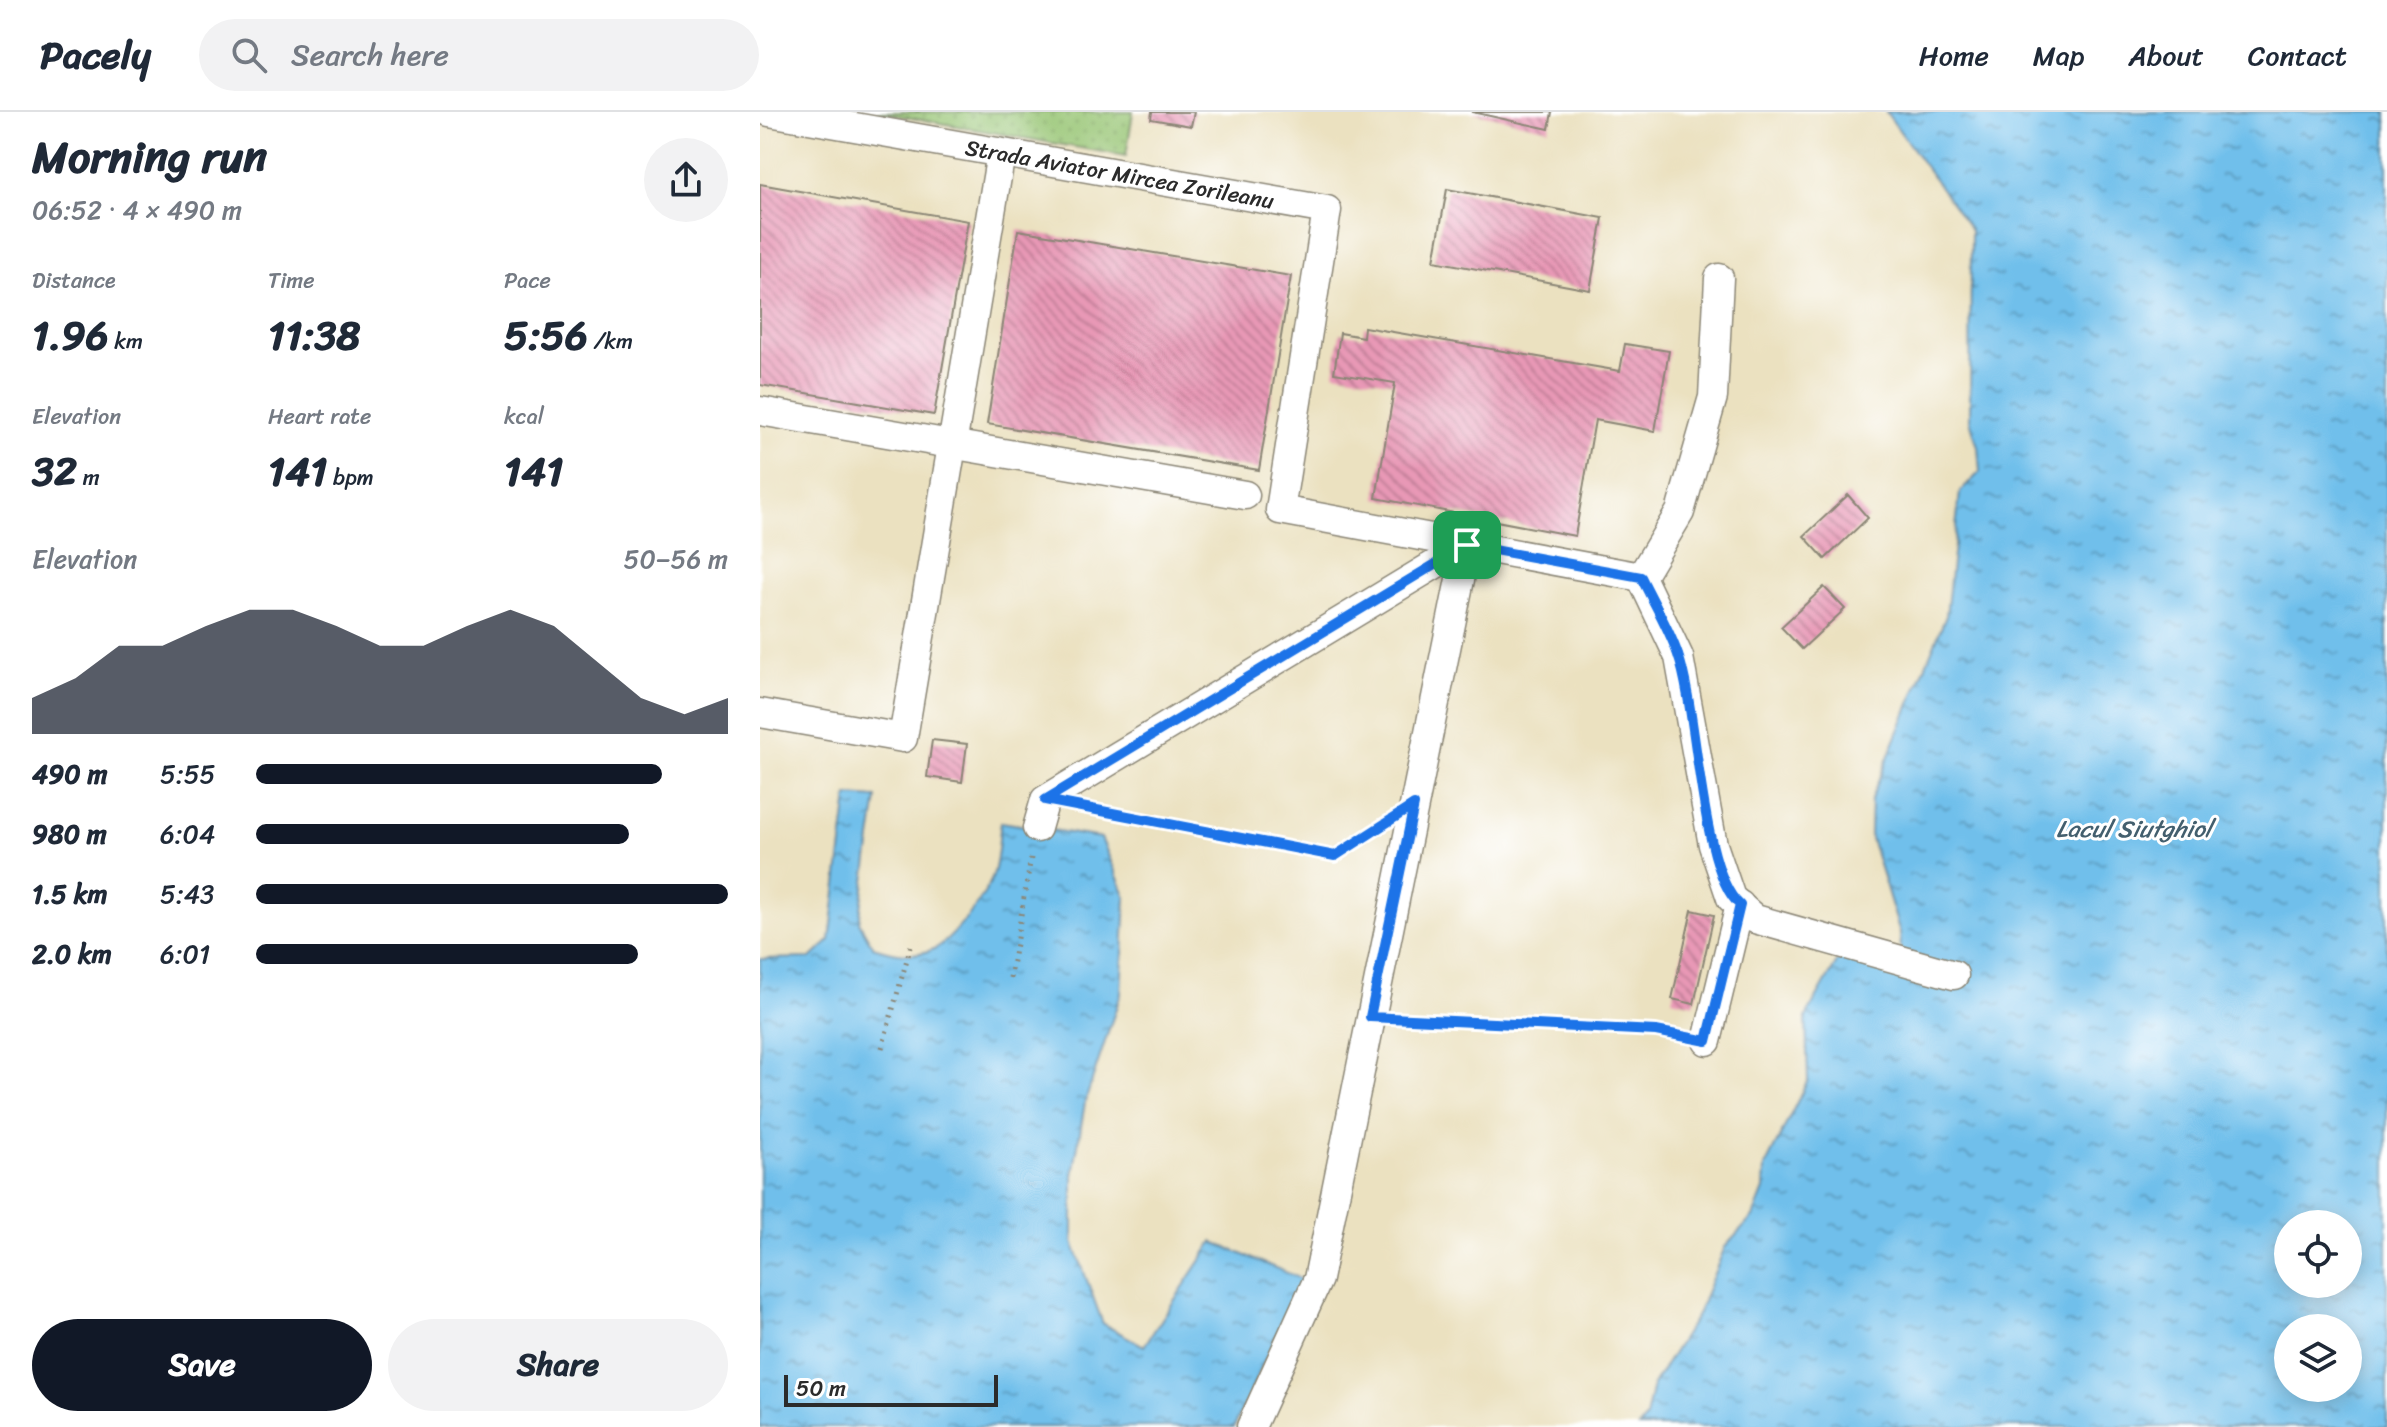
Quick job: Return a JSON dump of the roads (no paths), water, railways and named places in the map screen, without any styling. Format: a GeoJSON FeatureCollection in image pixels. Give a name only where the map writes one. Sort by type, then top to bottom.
{"type":"FeatureCollection","features":[{"type":"Feature","properties":{"kind":"street","name":"Strada Aviator Mircea Zorileanu"},"geometry":{"type":"LineString","coordinates":[[769,112],[1327,210],[1280,510],[1467,545]]}},
{"type":"Feature","properties":{"kind":"street"},"geometry":{"type":"LineString","coordinates":[[760,713],[903,738],[1001,153]]}},
{"type":"Feature","properties":{"kind":"street"},"geometry":{"type":"LineString","coordinates":[[1641,577],[1680,512],[1713,397],[1719,278]]}},
{"type":"Feature","properties":{"kind":"street"},"geometry":{"type":"LineString","coordinates":[[760,411],[1245,495]]}},
{"type":"Feature","properties":{"kind":"street"},"geometry":{"type":"LineString","coordinates":[[1251,1427],[1318,1279],[1467,545]]}},
{"type":"Feature","properties":{"kind":"street"},"geometry":{"type":"LineString","coordinates":[[1037,828],[1045,800],[1467,545],[1641,577]]}},
{"type":"Feature","properties":{"kind":"street"},"geometry":{"type":"LineString","coordinates":[[1641,577],[1679,657],[1713,845],[1731,898],[1755,919],[1954,975]]}},
{"type":"Feature","properties":{"kind":"street"},"geometry":{"type":"LineString","coordinates":[[1707,1041],[1740,905]]}},
{"type":"Feature","properties":{"kind":"water","name":"Lacul Siutghiol"},"geometry":{"type":"Polygon","coordinates":[[[1886,112],[2387,112],[2387,1427],[1639,1427],[1646,1418],[1653,1385],[1697,1315],[1725,1247],[1753,1217],[1764,1189],[1765,1167],[1808,1080],[1806,1017],[1842,953],[1902,965],[1900,933],[1870,835],[1871,799],[1946,616],[1960,492],[1980,472],[1978,447],[1970,420],[1971,230],[1886,112]]]}},
{"type":"Feature","properties":{"kind":"water"},"geometry":{"type":"Polygon","coordinates":[[[848,796],[877,798],[859,922],[873,947],[895,953],[911,954],[934,949],[950,937],[967,917],[983,896],[994,872],[1001,822],[1101,838],[1126,897],[1121,993],[1085,1102],[1073,1175],[1073,1242],[1103,1324],[1144,1346],[1213,1242],[1302,1279],[1234,1427],[760,1427],[760,959],[811,958],[830,940],[848,796]]]}}]}
